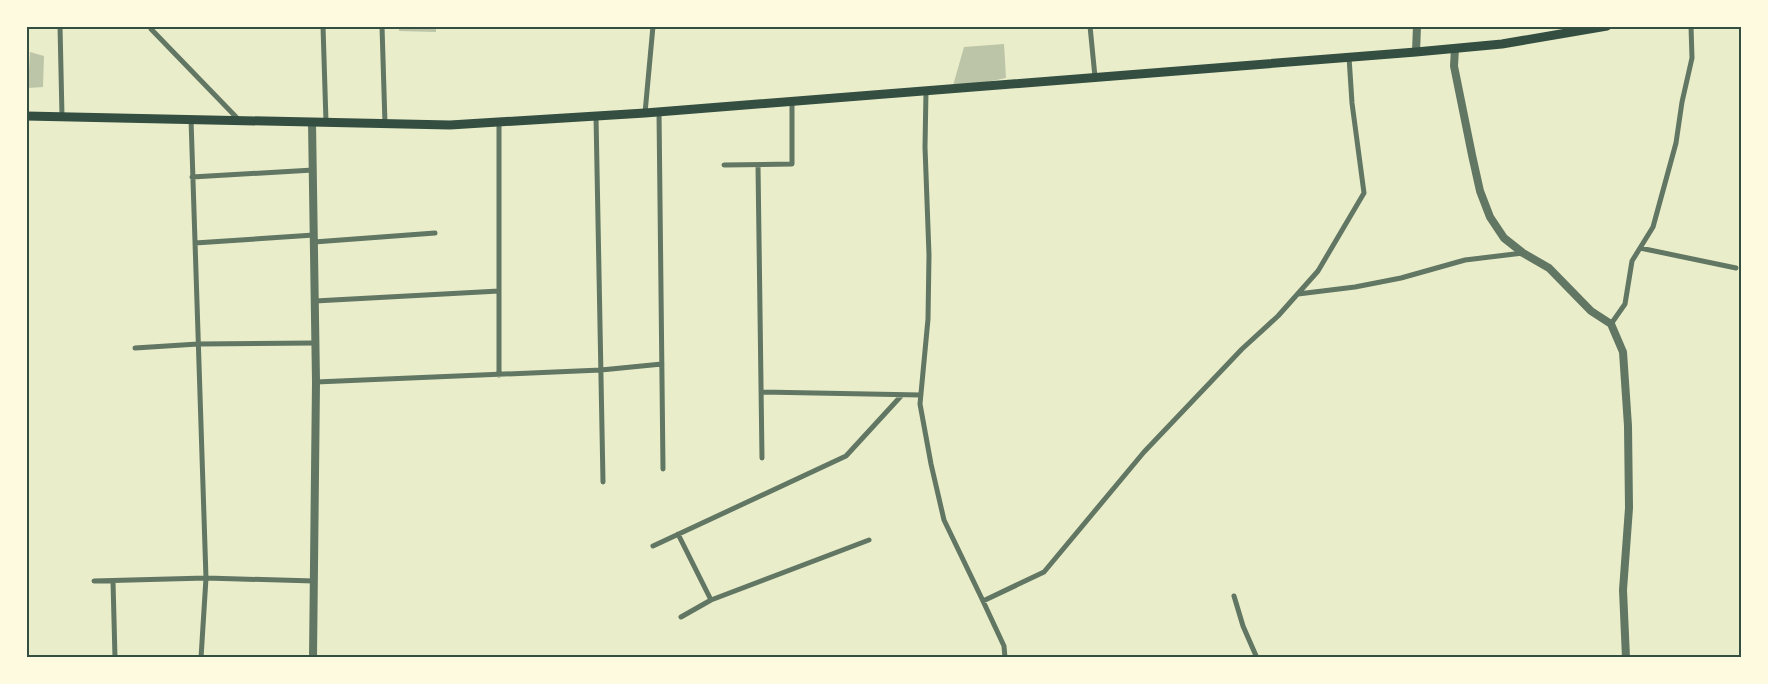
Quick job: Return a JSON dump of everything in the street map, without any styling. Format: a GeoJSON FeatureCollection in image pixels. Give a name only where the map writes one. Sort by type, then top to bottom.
{"type":"FeatureCollection","features":[{"type":"Feature","properties":{"kind":"main road"},"geometry":{"type":"LineString","coordinates":[[26,116],[450,125],[792,102],[1416,52],[1502,44],[1607,26]]}},
{"type":"Feature","properties":{"kind":"street"},"geometry":{"type":"LineString","coordinates":[[60,26],[62,116]]}},
{"type":"Feature","properties":{"kind":"street"},"geometry":{"type":"LineString","coordinates":[[151,26],[151,29],[240,120]]}},
{"type":"Feature","properties":{"kind":"street"},"geometry":{"type":"LineString","coordinates":[[323,26],[326,122]]}},
{"type":"Feature","properties":{"kind":"street"},"geometry":{"type":"LineString","coordinates":[[382,26],[385,124]]}},
{"type":"Feature","properties":{"kind":"street"},"geometry":{"type":"LineString","coordinates":[[645,113],[653,26]]}},
{"type":"Feature","properties":{"kind":"street"},"geometry":{"type":"LineString","coordinates":[[1090,26],[1095,77]]}},
{"type":"Feature","properties":{"kind":"street"},"geometry":{"type":"LineString","coordinates":[[1416,26],[1416,52]]}},
{"type":"Feature","properties":{"kind":"street"},"geometry":{"type":"LineString","coordinates":[[1612,324],[1625,304],[1632,261],[1653,227],[1676,143],[1682,102],[1692,58],[1692,26]]}},
{"type":"Feature","properties":{"kind":"street"},"geometry":{"type":"LineString","coordinates":[[1455,48],[1454,66],[1480,191],[1490,217],[1504,238],[1523,253],[1549,268],[1591,311],[1612,324],[1623,352],[1628,426],[1630,508],[1623,590],[1626,658]]}},
{"type":"Feature","properties":{"kind":"street"},"geometry":{"type":"LineString","coordinates":[[983,601],[1044,572],[1144,452],[1242,349],[1278,316],[1318,271],[1364,194],[1352,103],[1349,57]]}},
{"type":"Feature","properties":{"kind":"street"},"geometry":{"type":"LineString","coordinates":[[926,91],[929,255],[928,319],[920,404],[944,520],[1004,646],[1006,658]]}},
{"type":"Feature","properties":{"kind":"street"},"geometry":{"type":"LineString","coordinates":[[724,165],[792,164],[792,102]]}},
{"type":"Feature","properties":{"kind":"street"},"geometry":{"type":"LineString","coordinates":[[659,112],[663,469]]}},
{"type":"Feature","properties":{"kind":"street"},"geometry":{"type":"LineString","coordinates":[[596,116],[603,482]]}},
{"type":"Feature","properties":{"kind":"street"},"geometry":{"type":"LineString","coordinates":[[190,119],[206,578],[201,658]]}},
{"type":"Feature","properties":{"kind":"street"},"geometry":{"type":"LineString","coordinates":[[312,122],[316,382],[313,658]]}},
{"type":"Feature","properties":{"kind":"street"},"geometry":{"type":"LineString","coordinates":[[499,375],[500,122]]}},
{"type":"Feature","properties":{"kind":"street"},"geometry":{"type":"LineString","coordinates":[[758,165],[762,458]]}},
{"type":"Feature","properties":{"kind":"street"},"geometry":{"type":"LineString","coordinates":[[192,177],[313,170]]}},
{"type":"Feature","properties":{"kind":"street"},"geometry":{"type":"LineString","coordinates":[[195,243],[435,233]]}},
{"type":"Feature","properties":{"kind":"street"},"geometry":{"type":"LineString","coordinates":[[1640,248],[1736,268]]}},
{"type":"Feature","properties":{"kind":"street"},"geometry":{"type":"LineString","coordinates":[[1298,294],[1355,288],[1401,278],[1465,260],[1523,253]]}},
{"type":"Feature","properties":{"kind":"street"},"geometry":{"type":"LineString","coordinates":[[315,301],[499,291]]}},
{"type":"Feature","properties":{"kind":"street"},"geometry":{"type":"LineString","coordinates":[[135,348],[198,344],[315,343]]}},
{"type":"Feature","properties":{"kind":"street"},"geometry":{"type":"LineString","coordinates":[[316,382],[601,370],[662,364]]}},
{"type":"Feature","properties":{"kind":"street"},"geometry":{"type":"LineString","coordinates":[[761,392],[921,395]]}},
{"type":"Feature","properties":{"kind":"street"},"geometry":{"type":"LineString","coordinates":[[653,546],[846,456],[902,395]]}},
{"type":"Feature","properties":{"kind":"street"},"geometry":{"type":"LineString","coordinates":[[678,534],[711,600]]}},
{"type":"Feature","properties":{"kind":"street"},"geometry":{"type":"LineString","coordinates":[[681,617],[711,600],[869,540]]}},
{"type":"Feature","properties":{"kind":"street"},"geometry":{"type":"LineString","coordinates":[[94,581],[206,578],[314,580]]}},
{"type":"Feature","properties":{"kind":"street"},"geometry":{"type":"LineString","coordinates":[[112,581],[115,658]]}},
{"type":"Feature","properties":{"kind":"street"},"geometry":{"type":"LineString","coordinates":[[1234,596],[1243,626],[1257,658]]}},
{"type":"Feature","properties":{"kind":"building"},"geometry":{"type":"Polygon","coordinates":[[[399,26],[436,26],[436,32],[399,31],[399,26]]]}},
{"type":"Feature","properties":{"kind":"building"},"geometry":{"type":"Polygon","coordinates":[[[1004,44],[1006,78],[952,89],[964,47],[1004,44]]]}},
{"type":"Feature","properties":{"kind":"building"},"geometry":{"type":"Polygon","coordinates":[[[30,52],[44,56],[43,87],[28,88],[30,52]]]}}]}
